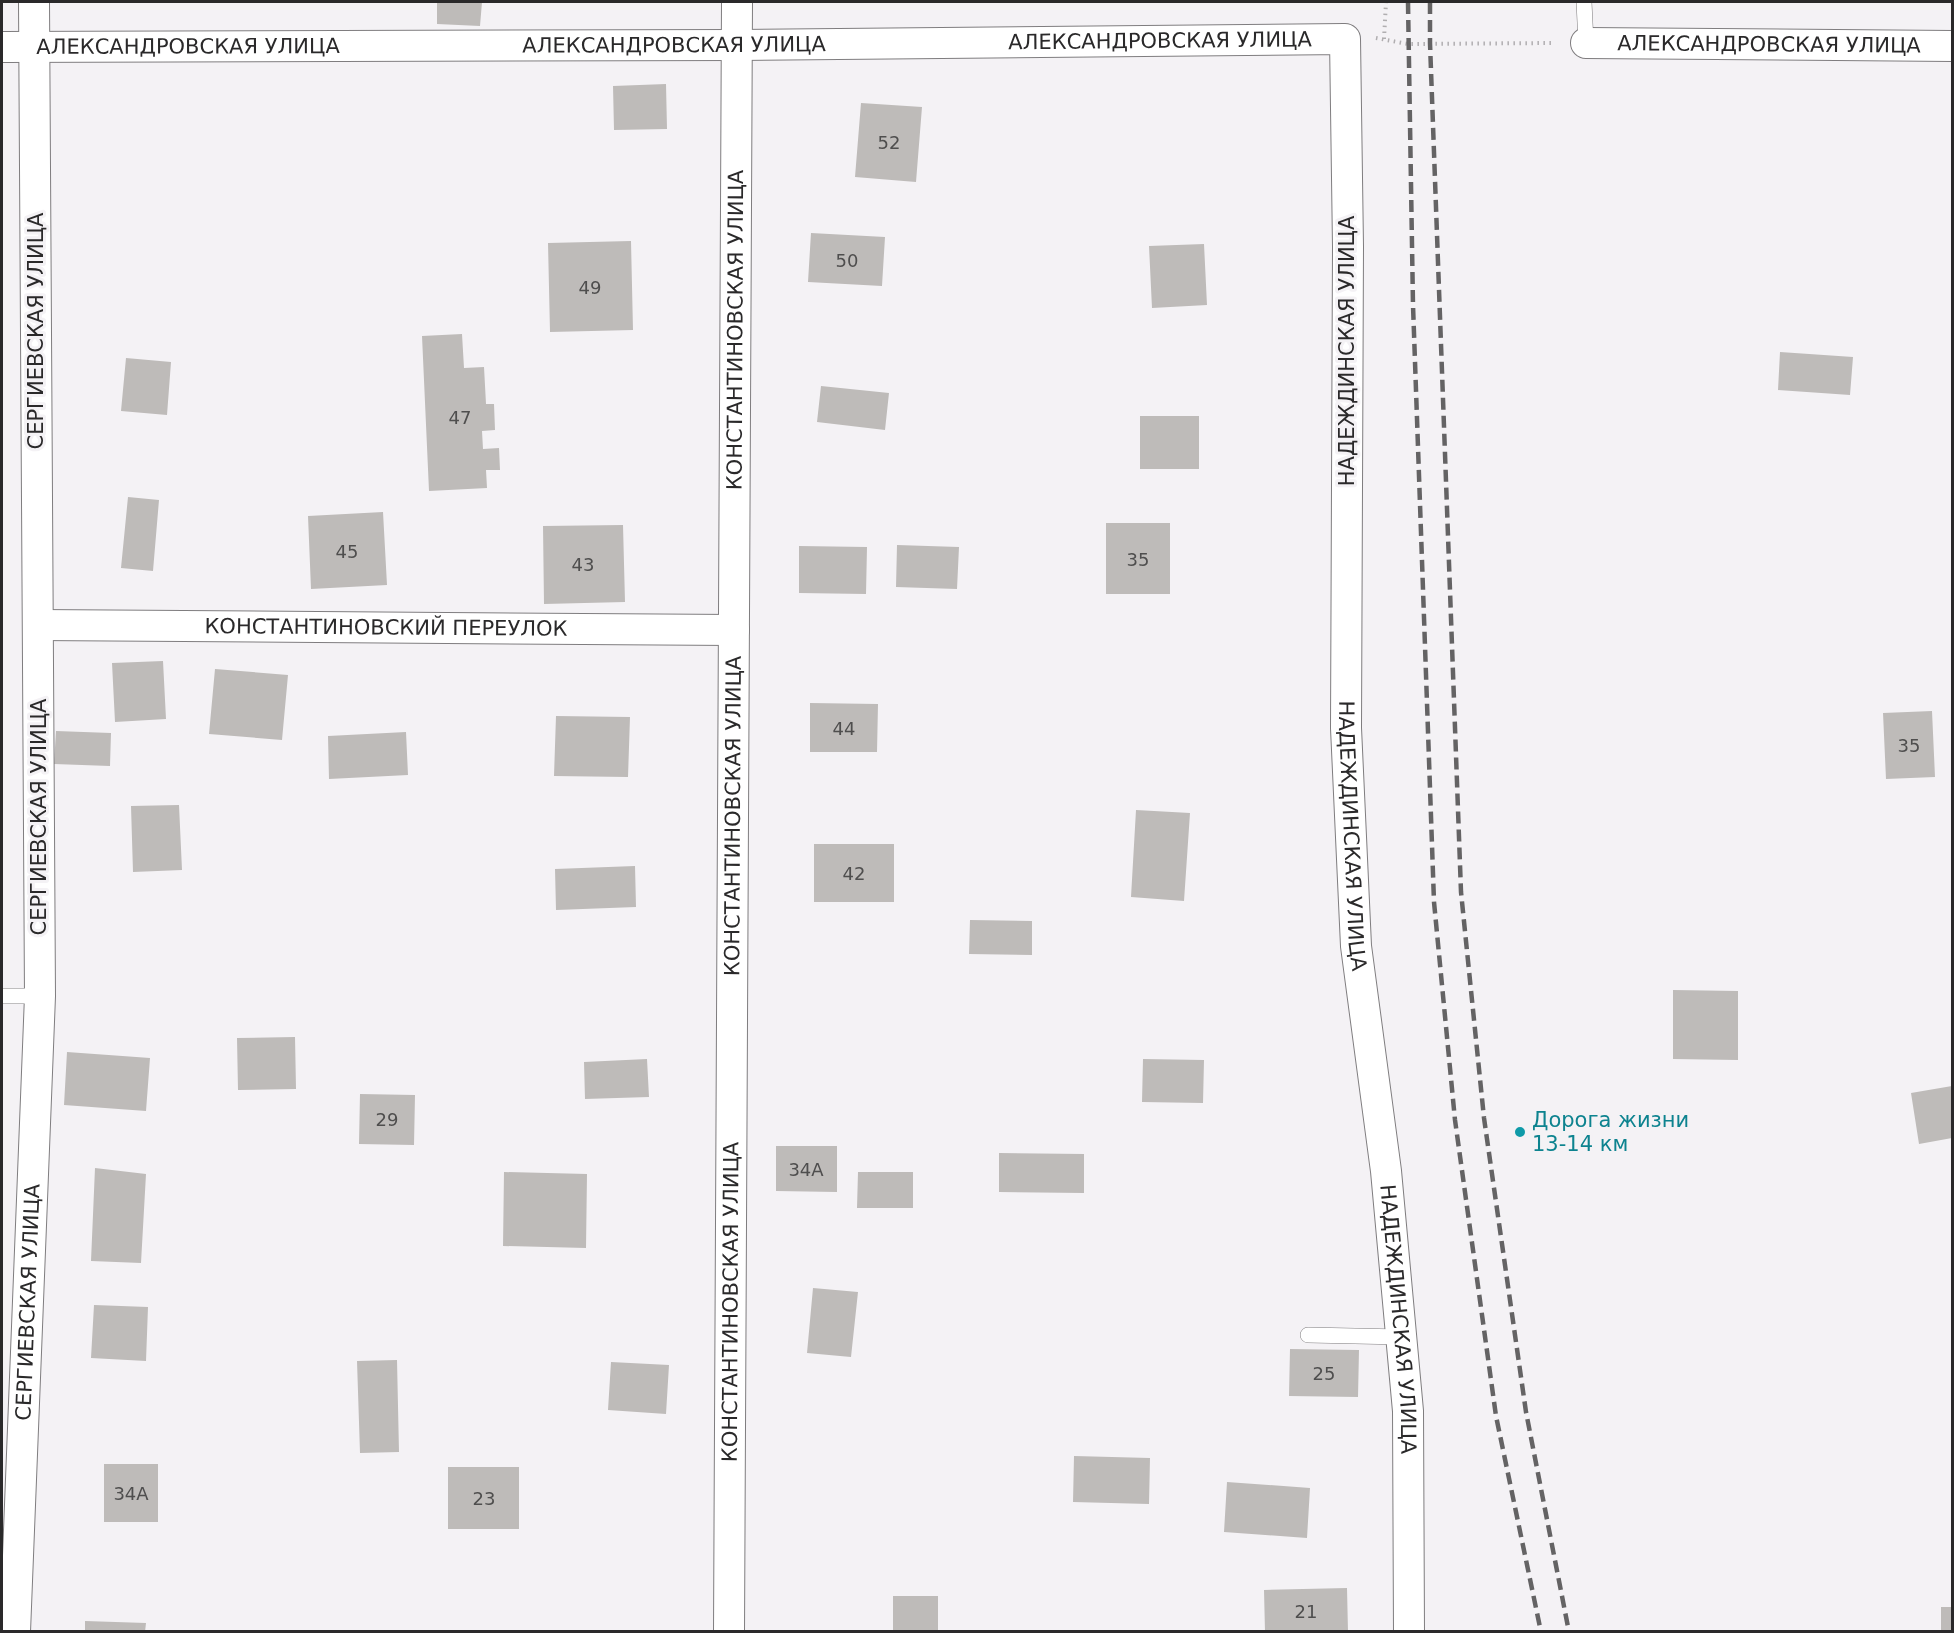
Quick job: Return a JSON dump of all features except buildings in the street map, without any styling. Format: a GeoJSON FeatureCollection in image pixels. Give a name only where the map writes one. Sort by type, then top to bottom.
{"type":"FeatureCollection","features":[{"type":"Feature","properties":{"kind":"street","name":"СЕРГИЕВСКАЯ УЛИЦА"},"geometry":{"type":"LineString","coordinates":[[15,1632],[40,996],[34,2]]}},
{"type":"Feature","properties":{"kind":"street","name":"КОНСТАНТИНОВСКАЯ УЛИЦА"},"geometry":{"type":"LineString","coordinates":[[729,1632],[737,2]]}},
{"type":"Feature","properties":{"kind":"street","name":"АЛЕКСАНДРОВСКАЯ УЛИЦА"},"geometry":{"type":"LineString","coordinates":[[2,47],[737,45],[1345,39]]}},
{"type":"Feature","properties":{"kind":"street","name":"НАДЕЖДИНСКАЯ УЛИЦА"},"geometry":{"type":"LineString","coordinates":[[1345,39],[1348,247],[1347,739],[1356,946],[1386,1172],[1408,1411],[1409,1632]]}},
{"type":"Feature","properties":{"kind":"street","name":"АЛЕКСАНДРОВСКАЯ УЛИЦА"},"geometry":{"type":"LineString","coordinates":[[1576,43],[1953,46]]}},
{"type":"Feature","properties":{"kind":"street","name":"КОНСТАНТИНОВСКИЙ ПЕРЕУЛОК"},"geometry":{"type":"LineString","coordinates":[[38,626],[734,630]]}},
{"type":"Feature","properties":{"kind":"lane"},"geometry":{"type":"LineString","coordinates":[[1576,43],[1584,2]]}},
{"type":"Feature","properties":{"kind":"lane"},"geometry":{"type":"LineString","coordinates":[[2,996],[40,996]]}},
{"type":"Feature","properties":{"kind":"lane"},"geometry":{"type":"LineString","coordinates":[[1308,1335],[1401,1337]]}},
{"type":"Feature","properties":{"kind":"path"},"geometry":{"type":"LineString","coordinates":[[1384,39],[1386,2]]}},
{"type":"Feature","properties":{"kind":"path"},"geometry":{"type":"LineString","coordinates":[[1345,39],[1364,37],[1408,44],[1576,43]]}},
{"type":"Feature","properties":{"kind":"railway"},"geometry":{"type":"LineString","coordinates":[[1408,2],[1413,305],[1434,902],[1455,1120],[1496,1416],[1541,1632]]}},
{"type":"Feature","properties":{"kind":"railway"},"geometry":{"type":"LineString","coordinates":[[1430,2],[1461,892],[1484,1118],[1526,1412],[1569,1632]]}},
{"type":"Feature","properties":{"kind":"place","name":"Дорога жизни 13-14 км"},"geometry":{"type":"Point","coordinates":[1520,1132]}}]}
